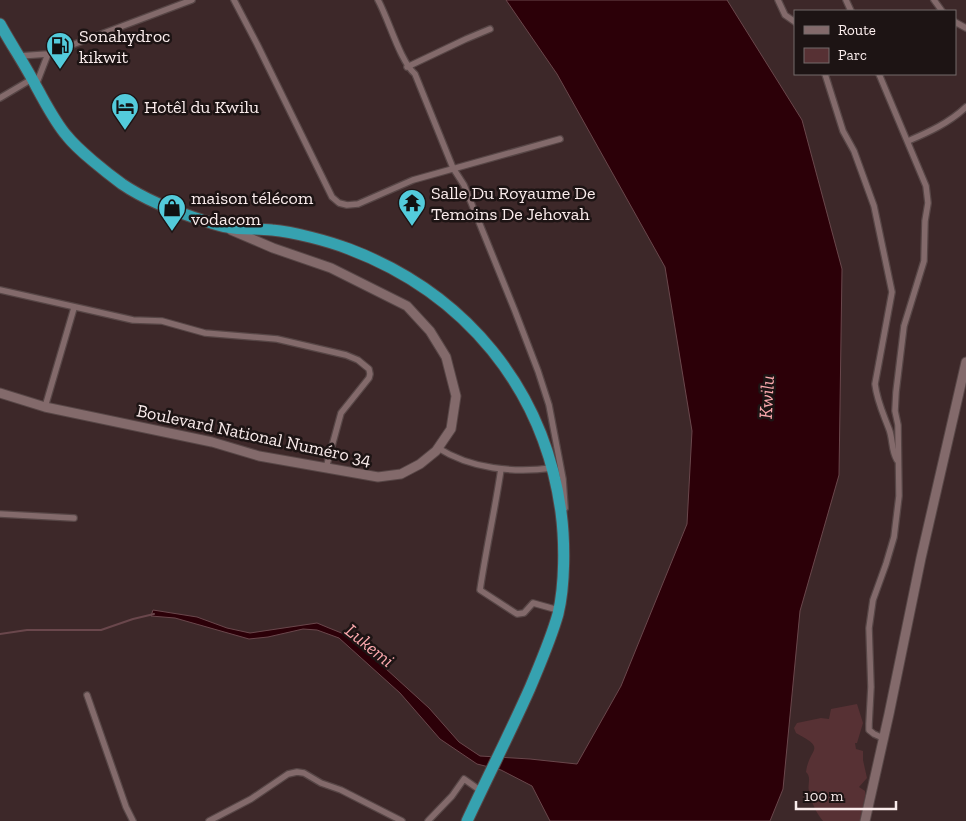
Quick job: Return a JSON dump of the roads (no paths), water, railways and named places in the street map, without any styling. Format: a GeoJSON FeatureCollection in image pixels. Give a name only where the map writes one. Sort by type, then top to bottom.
{"type":"FeatureCollection","features":[{"type":"Feature","properties":{"kind":"highway"},"geometry":{"type":"LineString","coordinates":[[0,24],[67,137],[123,184],[160,204],[184,214],[226,227],[271,230],[347,248],[386,265],[427,289],[450,307],[498,356],[512,375],[539,428],[559,497],[564,542],[558,610],[544,656],[467,821]]}},
{"type":"Feature","properties":{"kind":"main road","name":"Boulevard National Numéro 34"},"geometry":{"type":"LineString","coordinates":[[0,393],[45,407],[212,442],[259,456],[326,468],[378,476],[401,474],[420,464],[438,448],[450,430],[456,396],[446,357],[430,331],[407,306],[330,268],[273,248],[226,227]]}},
{"type":"Feature","properties":{"kind":"main road"},"geometry":{"type":"LineString","coordinates":[[865,821],[966,362]]}},
{"type":"Feature","properties":{"kind":"street"},"geometry":{"type":"LineString","coordinates":[[18,56],[48,54],[192,0]]}},
{"type":"Feature","properties":{"kind":"street"},"geometry":{"type":"LineString","coordinates":[[234,0],[332,198],[339,203],[347,205],[358,204],[413,180],[560,139]]}},
{"type":"Feature","properties":{"kind":"street"},"geometry":{"type":"LineString","coordinates":[[378,0],[388,18],[407,67],[414,74],[453,168],[464,186],[538,371],[549,405],[563,479],[564,542]]}},
{"type":"Feature","properties":{"kind":"street"},"geometry":{"type":"LineString","coordinates":[[778,0],[785,15],[794,21]]}},
{"type":"Feature","properties":{"kind":"street"},"geometry":{"type":"LineString","coordinates":[[407,67],[490,29]]}},
{"type":"Feature","properties":{"kind":"street"},"geometry":{"type":"LineString","coordinates":[[0,98],[34,82],[48,54]]}},
{"type":"Feature","properties":{"kind":"street"},"geometry":{"type":"LineString","coordinates":[[825,75],[843,131],[854,151],[874,206],[892,292],[875,384],[877,398],[890,431],[894,455],[898,461]]}},
{"type":"Feature","properties":{"kind":"street"},"geometry":{"type":"LineString","coordinates":[[879,75],[926,186],[928,203],[924,221],[924,261],[907,312],[901,343],[896,411],[899,496],[894,536],[873,600],[869,628],[871,687],[868,724],[869,730],[883,738]]}},
{"type":"Feature","properties":{"kind":"street"},"geometry":{"type":"LineString","coordinates":[[908,141],[948,122],[966,108]]}},
{"type":"Feature","properties":{"kind":"street"},"geometry":{"type":"LineString","coordinates":[[0,290],[133,320],[162,321],[205,333],[277,339],[346,355],[358,360],[369,369],[369,378],[341,413],[326,468]]}},
{"type":"Feature","properties":{"kind":"street"},"geometry":{"type":"LineString","coordinates":[[45,407],[74,308]]}},
{"type":"Feature","properties":{"kind":"street"},"geometry":{"type":"LineString","coordinates":[[438,448],[458,459],[501,469],[533,471],[552,468]]}},
{"type":"Feature","properties":{"kind":"street"},"geometry":{"type":"LineString","coordinates":[[501,469],[480,590],[517,614],[524,612],[533,603],[558,610]]}},
{"type":"Feature","properties":{"kind":"street"},"geometry":{"type":"LineString","coordinates":[[0,514],[74,518]]}},
{"type":"Feature","properties":{"kind":"street"},"geometry":{"type":"LineString","coordinates":[[87,695],[126,807],[133,821]]}},
{"type":"Feature","properties":{"kind":"street"},"geometry":{"type":"LineString","coordinates":[[209,821],[252,799],[288,774],[298,772],[341,790],[402,821]]}},
{"type":"Feature","properties":{"kind":"street"},"geometry":{"type":"LineString","coordinates":[[428,821],[452,796],[464,779],[482,789]]}},
{"type":"Feature","properties":{"kind":"street"},"geometry":{"type":"LineString","coordinates":[[226,813],[228,821]]}},
{"type":"Feature","properties":{"kind":"water","name":"Kwilu"},"geometry":{"type":"Polygon","coordinates":[[[506,0],[727,0],[802,120],[842,269],[839,475],[800,611],[783,789],[770,821],[550,821],[532,786],[501,770],[477,764],[440,739],[400,693],[339,638],[317,630],[303,629],[249,639],[175,618],[151,616],[153,610],[197,617],[227,628],[250,633],[317,623],[344,634],[429,708],[459,742],[480,756],[577,764],[621,686],[687,524],[692,431],[665,267],[557,74],[506,0]]]}},
{"type":"Feature","properties":{"kind":"waterway","name":"Lukemi"},"geometry":{"type":"LineString","coordinates":[[0,634],[27,630],[101,630],[154,614]]}},
{"type":"Feature","properties":{"kind":"place","name":"Sonahydroc kikwit"},"geometry":{"type":"Point","coordinates":[60,70]}},
{"type":"Feature","properties":{"kind":"place","name":"Hotêl du Kwilu"},"geometry":{"type":"Point","coordinates":[125,131]}},
{"type":"Feature","properties":{"kind":"place","name":"Salle Du Royaume De Temoins De Jehovah"},"geometry":{"type":"Point","coordinates":[412,227]}},
{"type":"Feature","properties":{"kind":"place","name":"maison télécom vodacom"},"geometry":{"type":"Point","coordinates":[172,232]}}]}
